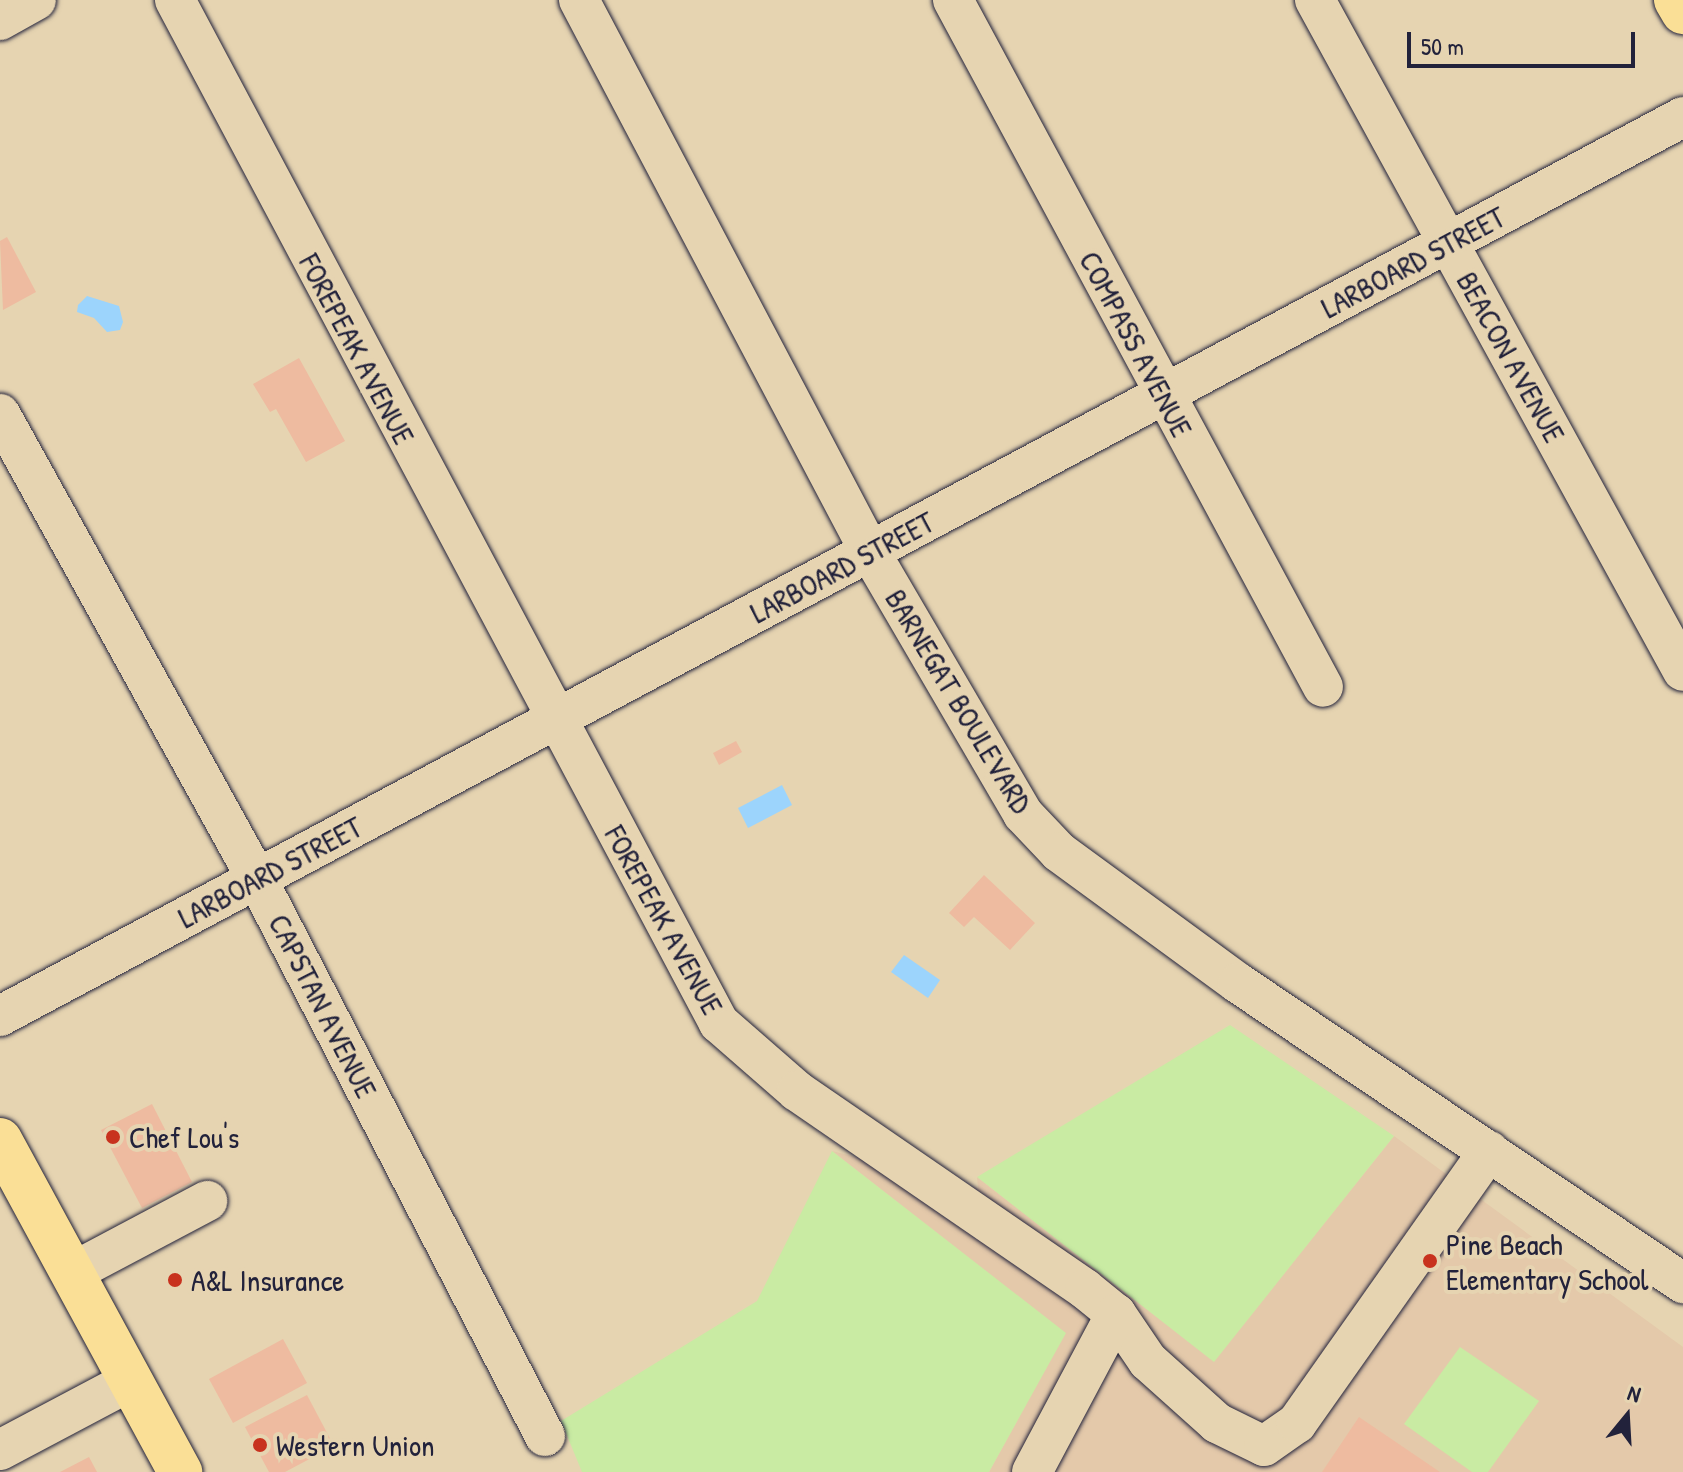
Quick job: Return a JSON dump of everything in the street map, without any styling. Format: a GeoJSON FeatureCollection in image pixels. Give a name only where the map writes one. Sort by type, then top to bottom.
{"type":"FeatureCollection","features":[{"type":"Feature","properties":{"kind":"main road"},"geometry":{"type":"LineString","coordinates":[[1676,0],[1683,12]]}},
{"type":"Feature","properties":{"kind":"main road"},"geometry":{"type":"LineString","coordinates":[[0,1140],[180,1472]]}},
{"type":"Feature","properties":{"kind":"street"},"geometry":{"type":"LineString","coordinates":[[0,20],[36,0]]}},
{"type":"Feature","properties":{"kind":"street","name":"FOREPEAK AVENUE"},"geometry":{"type":"LineString","coordinates":[[175,0],[555,720],[719,1023],[797,1091],[1085,1289],[1116,1314],[1148,1361],[1256,1459],[1297,1423],[1489,1151]]}},
{"type":"Feature","properties":{"kind":"street","name":"BARNEGAT BOULEVARD"},"geometry":{"type":"LineString","coordinates":[[579,0],[870,552],[1023,814],[1059,852],[1238,983],[1683,1283]]}},
{"type":"Feature","properties":{"kind":"street","name":"COMPASS AVENUE"},"geometry":{"type":"LineString","coordinates":[[953,0],[1163,395],[1323,687]]}},
{"type":"Feature","properties":{"kind":"street","name":"BEACON AVENUE"},"geometry":{"type":"LineString","coordinates":[[1315,0],[1683,671]]}},
{"type":"Feature","properties":{"kind":"street","name":"LARBOARD STREET"},"geometry":{"type":"LineString","coordinates":[[0,1016],[1683,117]]}},
{"type":"Feature","properties":{"kind":"street","name":"CAPSTAN AVENUE"},"geometry":{"type":"LineString","coordinates":[[0,414],[257,879],[545,1436]]}},
{"type":"Feature","properties":{"kind":"street"},"geometry":{"type":"LineString","coordinates":[[73,1272],[207,1201]]}},
{"type":"Feature","properties":{"kind":"street"},"geometry":{"type":"LineString","coordinates":[[1032,1472],[1116,1314]]}},
{"type":"Feature","properties":{"kind":"street"},"geometry":{"type":"LineString","coordinates":[[0,1450],[132,1380]]}},
{"type":"Feature","properties":{"kind":"shaded area","name":"Pine Beach Elementary School"},"geometry":{"type":"Polygon","coordinates":[[[1394,1136],[1683,1347],[1683,1472],[989,1472],[1065,1333],[832,1151],[978,1188],[977,1177],[1214,1361],[1394,1136]]]}},
{"type":"Feature","properties":{"kind":"green space"},"geometry":{"type":"Polygon","coordinates":[[[1230,1025],[1394,1136],[1214,1362],[977,1177],[1230,1025]]]}},
{"type":"Feature","properties":{"kind":"green space"},"geometry":{"type":"Polygon","coordinates":[[[832,1151],[1066,1333],[989,1472],[582,1472],[561,1421],[757,1301],[832,1151]]]}},
{"type":"Feature","properties":{"kind":"green space"},"geometry":{"type":"Polygon","coordinates":[[[1460,1347],[1539,1401],[1488,1472],[1472,1472],[1404,1424],[1460,1347]]]}},
{"type":"Feature","properties":{"kind":"water"},"geometry":{"type":"Polygon","coordinates":[[[87,296],[119,306],[123,322],[120,330],[107,332],[94,318],[77,312],[78,305],[87,296]]]}},
{"type":"Feature","properties":{"kind":"water"},"geometry":{"type":"Polygon","coordinates":[[[782,785],[792,805],[748,828],[738,808],[782,785]]]}},
{"type":"Feature","properties":{"kind":"water"},"geometry":{"type":"Polygon","coordinates":[[[904,955],[940,980],[928,998],[891,972],[904,955]]]}},
{"type":"Feature","properties":{"kind":"building"},"geometry":{"type":"Polygon","coordinates":[[[7,237],[36,292],[3,310],[0,241],[7,237]]]}},
{"type":"Feature","properties":{"kind":"building"},"geometry":{"type":"Polygon","coordinates":[[[299,358],[345,441],[306,462],[276,409],[270,412],[253,384],[299,358]]]}},
{"type":"Feature","properties":{"kind":"building"},"geometry":{"type":"Polygon","coordinates":[[[736,741],[742,752],[719,765],[713,753],[736,741]]]}},
{"type":"Feature","properties":{"kind":"building"},"geometry":{"type":"Polygon","coordinates":[[[984,875],[1035,923],[1010,950],[974,917],[964,927],[949,913],[984,875]]]}},
{"type":"Feature","properties":{"kind":"building"},"geometry":{"type":"Polygon","coordinates":[[[152,1104],[192,1182],[142,1208],[101,1130],[152,1104]]]}},
{"type":"Feature","properties":{"kind":"building"},"geometry":{"type":"Polygon","coordinates":[[[283,1339],[307,1383],[233,1423],[209,1379],[283,1339]]]}},
{"type":"Feature","properties":{"kind":"building"},"geometry":{"type":"Polygon","coordinates":[[[307,1395],[334,1446],[285,1472],[269,1472],[245,1427],[307,1395]]]}},
{"type":"Feature","properties":{"kind":"building"},"geometry":{"type":"Polygon","coordinates":[[[1359,1417],[1440,1472],[1322,1472],[1359,1417]]]}},
{"type":"Feature","properties":{"kind":"building"},"geometry":{"type":"Polygon","coordinates":[[[89,1457],[97,1472],[60,1472],[89,1457]]]}},
{"type":"Feature","properties":{"kind":"place","name":"Chef Lou's"},"geometry":{"type":"Point","coordinates":[113,1137]}},
{"type":"Feature","properties":{"kind":"place","name":"Pine Beach Elementary School"},"geometry":{"type":"Point","coordinates":[1430,1261]}},
{"type":"Feature","properties":{"kind":"place","name":"A&L Insurance"},"geometry":{"type":"Point","coordinates":[175,1280]}},
{"type":"Feature","properties":{"kind":"place","name":"Western Union"},"geometry":{"type":"Point","coordinates":[260,1445]}}]}
